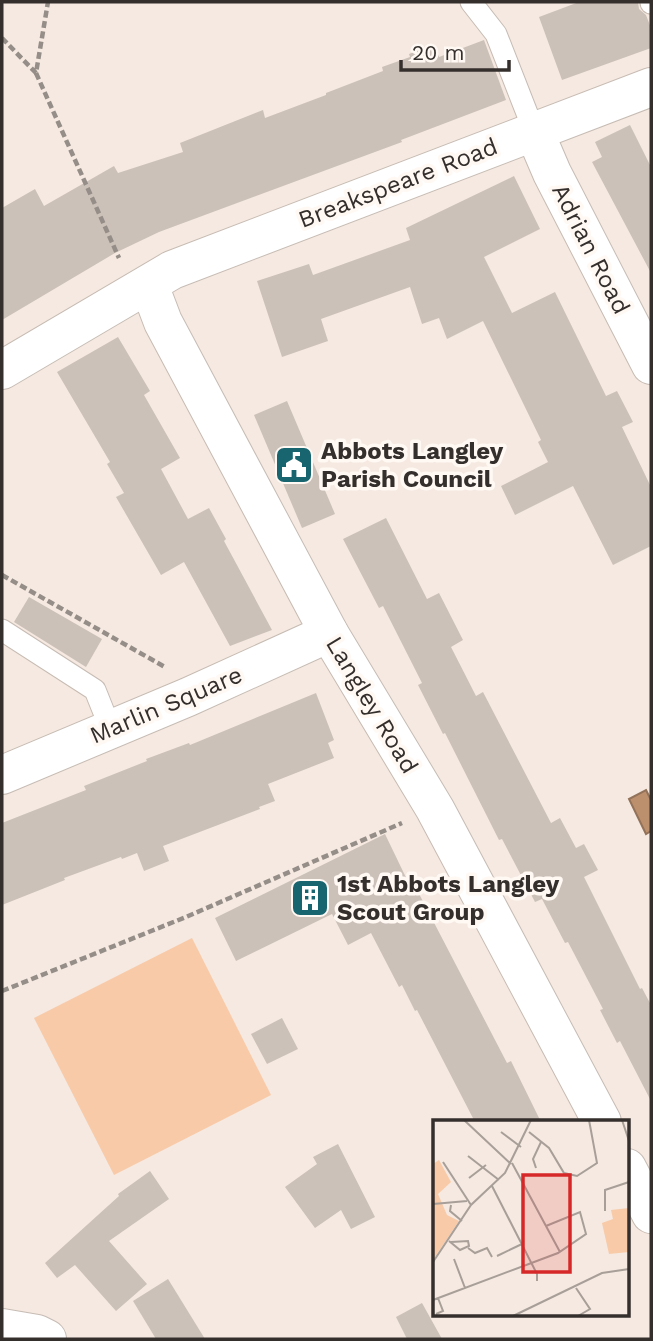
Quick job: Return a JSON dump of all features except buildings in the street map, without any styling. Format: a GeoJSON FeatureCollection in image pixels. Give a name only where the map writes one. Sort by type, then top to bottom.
{"type":"FeatureCollection","features":[{"type":"Feature","properties":{"kind":"street","name":"Breakspeare Road"},"geometry":{"type":"LineString","coordinates":[[141,288],[172,270],[651,88]]}},
{"type":"Feature","properties":{"kind":"street","name":"Adrian Road"},"geometry":{"type":"LineString","coordinates":[[534,131],[552,173],[651,365]]}},
{"type":"Feature","properties":{"kind":"street"},"geometry":{"type":"LineString","coordinates":[[2,370],[141,288]]}},
{"type":"Feature","properties":{"kind":"street","name":"Langley Road"},"geometry":{"type":"LineString","coordinates":[[141,288],[169,333],[329,633],[435,809],[601,1120]]}},
{"type":"Feature","properties":{"kind":"street","name":"Marlin Square"},"geometry":{"type":"LineString","coordinates":[[2,775],[188,697],[329,633]]}},
{"type":"Feature","properties":{"kind":"street"},"geometry":{"type":"LineString","coordinates":[[628,1170],[651,1214]]}},
{"type":"Feature","properties":{"kind":"street"},"geometry":{"type":"LineString","coordinates":[[2,1328],[37,1334],[47,1339]]}},
{"type":"Feature","properties":{"kind":"lane"},"geometry":{"type":"LineString","coordinates":[[471,2],[496,34],[534,131]]}},
{"type":"Feature","properties":{"kind":"lane"},"geometry":{"type":"LineString","coordinates":[[2,630],[94,690],[111,730]]}},
{"type":"Feature","properties":{"kind":"path"},"geometry":{"type":"LineString","coordinates":[[36,73],[48,2]]}},
{"type":"Feature","properties":{"kind":"path"},"geometry":{"type":"LineString","coordinates":[[2,38],[36,73],[141,288]]}},
{"type":"Feature","properties":{"kind":"path"},"geometry":{"type":"LineString","coordinates":[[2,575],[178,675],[188,697]]}},
{"type":"Feature","properties":{"kind":"path"},"geometry":{"type":"LineString","coordinates":[[2,991],[186,916],[435,809]]}},
{"type":"Feature","properties":{"kind":"shaded area"},"geometry":{"type":"Polygon","coordinates":[[[646,790],[651,800],[651,831],[646,834],[629,799],[646,790]]]}},
{"type":"Feature","properties":{"kind":"shaded area"},"geometry":{"type":"Polygon","coordinates":[[[192,938],[271,1095],[114,1175],[34,1018],[192,938]]]}},
{"type":"Feature","properties":{"kind":"place","name":"Abbots Langley Parish Council"},"geometry":{"type":"Point","coordinates":[294,465]}},
{"type":"Feature","properties":{"kind":"place","name":"1st Abbots Langley Scout Group"},"geometry":{"type":"Point","coordinates":[310,898]}}]}
